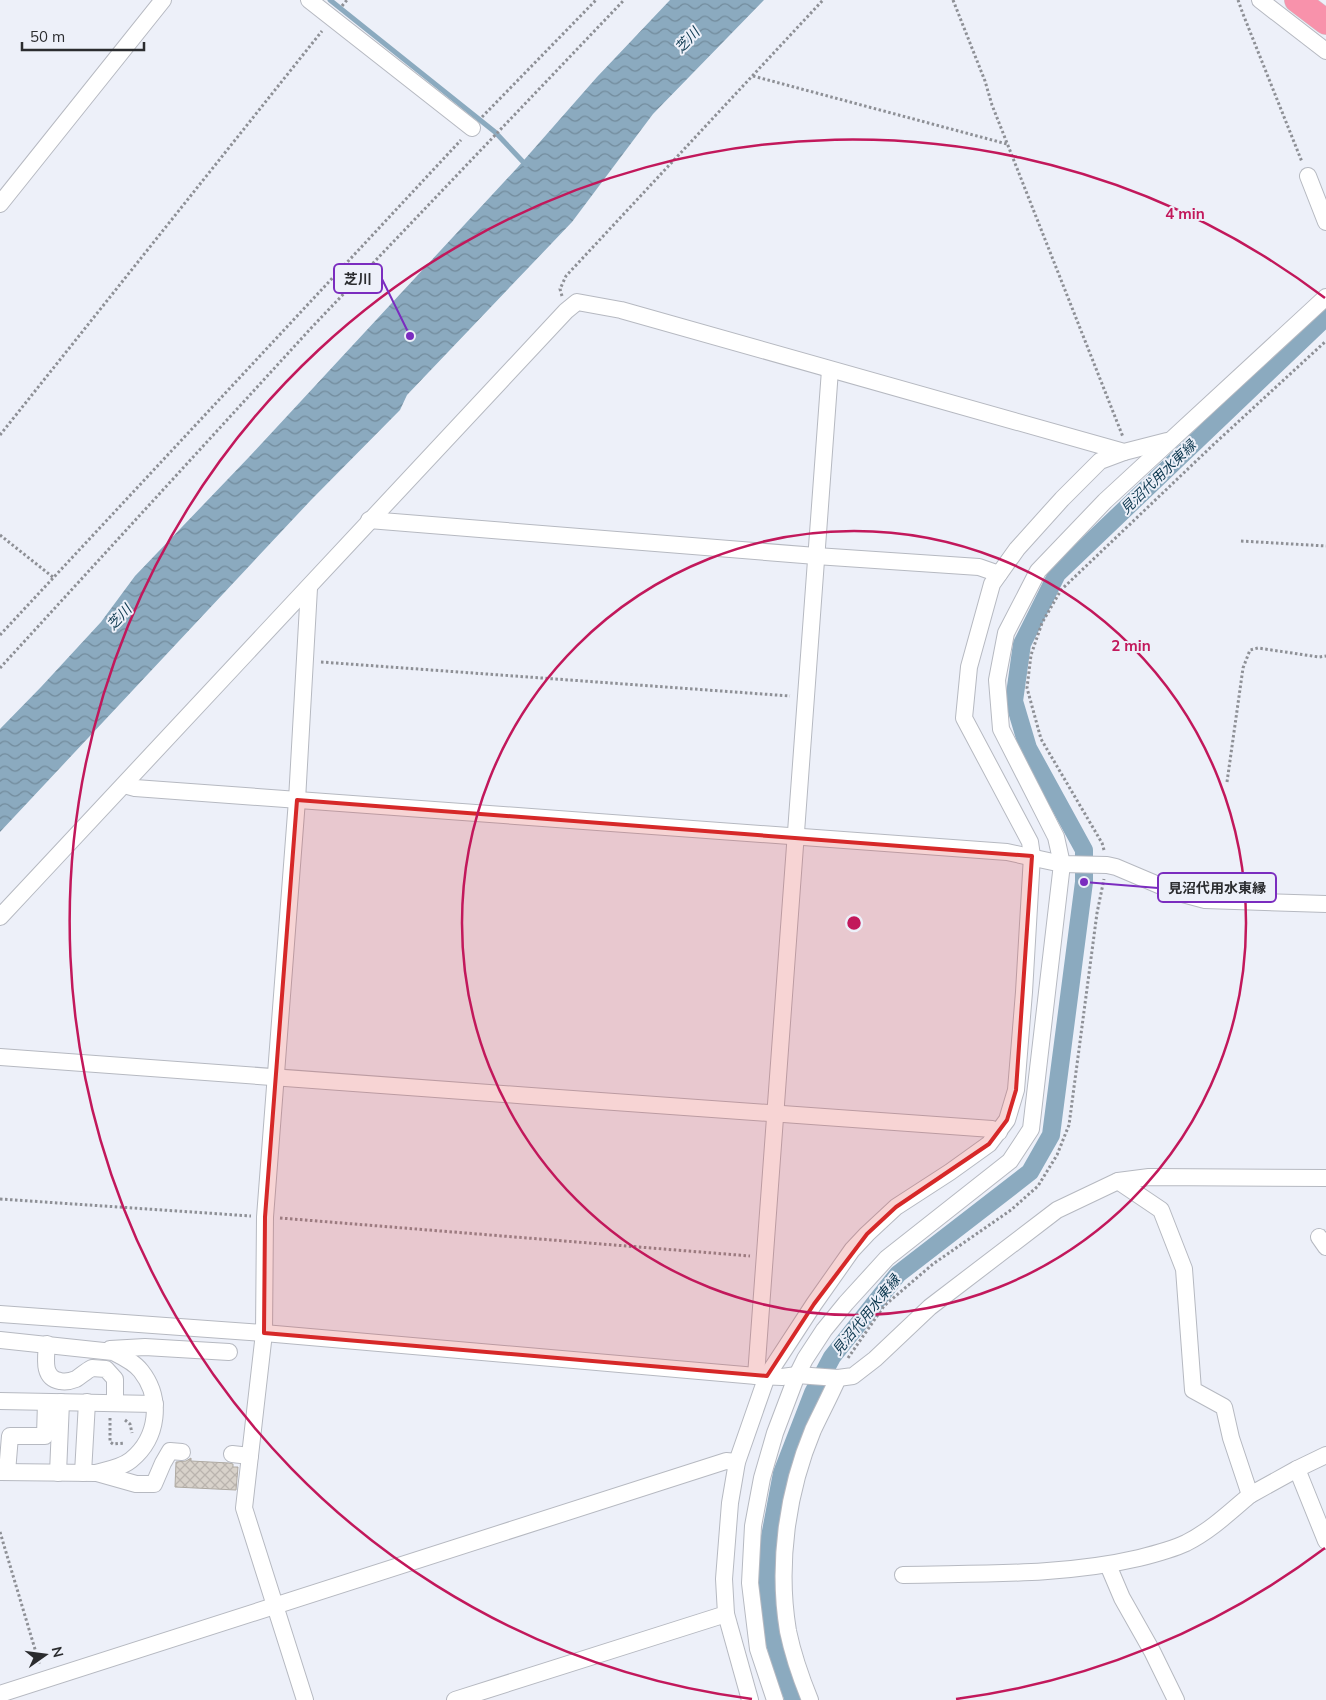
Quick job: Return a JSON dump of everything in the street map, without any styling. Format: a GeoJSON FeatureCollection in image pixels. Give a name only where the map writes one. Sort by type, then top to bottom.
{"type":"FeatureCollection","features":[{"type":"Feature","properties":{"kind":"highway"},"geometry":{"type":"LineString","coordinates":[[1297,0],[1326,22]]}},
{"type":"Feature","properties":{"kind":"street"},"geometry":{"type":"LineString","coordinates":[[0,204],[163,0]]}},
{"type":"Feature","properties":{"kind":"street"},"geometry":{"type":"LineString","coordinates":[[309,0],[472,128]]}},
{"type":"Feature","properties":{"kind":"street"},"geometry":{"type":"LineString","coordinates":[[1260,0],[1326,51]]}},
{"type":"Feature","properties":{"kind":"street"},"geometry":{"type":"LineString","coordinates":[[1308,176],[1326,222]]}},
{"type":"Feature","properties":{"kind":"street"},"geometry":{"type":"LineString","coordinates":[[775,1700],[767,1679],[757,1640],[750,1583],[753,1526],[762,1478],[775,1433],[800,1376],[805,1359],[824,1330],[887,1258],[1010,1161],[1031,1129],[1066,864],[1056,837],[1000,729],[997,680],[1006,633],[1038,571],[1105,501],[1326,297]]}},
{"type":"Feature","properties":{"kind":"street"},"geometry":{"type":"LineString","coordinates":[[0,917],[309,588],[369,520],[566,311],[577,302],[620,310],[1127,452]]}},
{"type":"Feature","properties":{"kind":"street"},"geometry":{"type":"LineString","coordinates":[[750,1700],[726,1614],[724,1579],[726,1541],[730,1503],[738,1462],[762,1376],[765,1257],[830,370]]}},
{"type":"Feature","properties":{"kind":"street"},"geometry":{"type":"LineString","coordinates":[[762,1376],[852,1250],[867,1234],[896,1207],[950,1172],[988,1144],[1007,1120],[1016,1090],[1032,856],[1030,842],[964,718],[969,667],[992,584],[1017,549],[1062,499],[1100,461],[1170,440]]}},
{"type":"Feature","properties":{"kind":"street"},"geometry":{"type":"LineString","coordinates":[[369,520],[816,556],[979,567],[999,574]]}},
{"type":"Feature","properties":{"kind":"street"},"geometry":{"type":"LineString","coordinates":[[305,1700],[244,1508],[264,1333],[265,1217],[297,800],[309,588]]}},
{"type":"Feature","properties":{"kind":"street"},"geometry":{"type":"LineString","coordinates":[[124,785],[135,788],[1007,852],[1066,864],[1116,867],[1176,892],[1205,900],[1326,904]]}},
{"type":"Feature","properties":{"kind":"street"},"geometry":{"type":"LineString","coordinates":[[0,1057],[276,1076],[776,1115],[992,1129],[999,1132]]}},
{"type":"Feature","properties":{"kind":"street"},"geometry":{"type":"LineString","coordinates":[[0,1314],[264,1333],[762,1376],[835,1378],[853,1376],[860,1371],[930,1306],[1057,1210],[1118,1181],[1149,1177],[1326,1178]]}},
{"type":"Feature","properties":{"kind":"street"},"geometry":{"type":"LineString","coordinates":[[1118,1181],[1161,1210],[1184,1269],[1193,1390],[1224,1407],[1231,1438],[1250,1495]]}},
{"type":"Feature","properties":{"kind":"street"},"geometry":{"type":"LineString","coordinates":[[0,1340],[100,1349],[127,1358],[140,1370],[150,1385],[155,1404],[155,1415],[150,1437],[130,1461],[110,1470],[89,1473],[4,1472],[10,1436],[45,1436],[54,1402]]}},
{"type":"Feature","properties":{"kind":"street"},"geometry":{"type":"LineString","coordinates":[[47,1344],[46,1368],[52,1378],[58,1381],[71,1381],[92,1368],[106,1369],[114,1379],[113,1411]]}},
{"type":"Feature","properties":{"kind":"street"},"geometry":{"type":"LineString","coordinates":[[100,1349],[145,1347],[229,1352]]}},
{"type":"Feature","properties":{"kind":"street"},"geometry":{"type":"LineString","coordinates":[[810,1700],[799,1671],[788,1632],[783,1580],[786,1528],[798,1476],[813,1432],[835,1378]]}},
{"type":"Feature","properties":{"kind":"street"},"geometry":{"type":"LineString","coordinates":[[0,1401],[87,1402],[113,1411],[155,1404]]}},
{"type":"Feature","properties":{"kind":"street"},"geometry":{"type":"LineString","coordinates":[[54,1402],[78,1439],[89,1473]]}},
{"type":"Feature","properties":{"kind":"street"},"geometry":{"type":"LineString","coordinates":[[58,1472],[78,1439],[87,1402]]}},
{"type":"Feature","properties":{"kind":"street"},"geometry":{"type":"LineString","coordinates":[[89,1473],[136,1484],[154,1484],[162,1463],[170,1451],[182,1452]]}},
{"type":"Feature","properties":{"kind":"street"},"geometry":{"type":"LineString","coordinates":[[232,1454],[250,1456]]}},
{"type":"Feature","properties":{"kind":"street"},"geometry":{"type":"LineString","coordinates":[[903,1575],[1000,1573],[1108,1565],[1161,1552],[1186,1543],[1210,1528],[1250,1495],[1296,1469],[1326,1456]]}},
{"type":"Feature","properties":{"kind":"street"},"geometry":{"type":"LineString","coordinates":[[0,1694],[726,1462],[738,1462]]}},
{"type":"Feature","properties":{"kind":"street"},"geometry":{"type":"LineString","coordinates":[[1296,1469],[1326,1541]]}},
{"type":"Feature","properties":{"kind":"street"},"geometry":{"type":"LineString","coordinates":[[1108,1565],[1118,1590],[1152,1651],[1176,1700]]}},
{"type":"Feature","properties":{"kind":"street"},"geometry":{"type":"LineString","coordinates":[[455,1700],[726,1614]]}},
{"type":"Feature","properties":{"kind":"path"},"geometry":{"type":"LineString","coordinates":[[485,114],[596,0]]}},
{"type":"Feature","properties":{"kind":"path"},"geometry":{"type":"LineString","coordinates":[[0,668],[313,326],[624,0]]}},
{"type":"Feature","properties":{"kind":"path"},"geometry":{"type":"LineString","coordinates":[[566,311],[560,289],[566,276],[823,0]]}},
{"type":"Feature","properties":{"kind":"path"},"geometry":{"type":"LineString","coordinates":[[953,0],[1127,452]]}},
{"type":"Feature","properties":{"kind":"path"},"geometry":{"type":"LineString","coordinates":[[1238,0],[1308,176]]}},
{"type":"Feature","properties":{"kind":"path"},"geometry":{"type":"LineString","coordinates":[[0,435],[332,18]]}},
{"type":"Feature","properties":{"kind":"path"},"geometry":{"type":"LineString","coordinates":[[753,76],[1008,145]]}},
{"type":"Feature","properties":{"kind":"path"},"geometry":{"type":"LineString","coordinates":[[0,635],[472,128]]}},
{"type":"Feature","properties":{"kind":"path"},"geometry":{"type":"LineString","coordinates":[[1104,849],[1040,739],[1027,688],[1031,655],[1042,623],[1061,590],[1213,445],[1326,341]]}},
{"type":"Feature","properties":{"kind":"path"},"geometry":{"type":"LineString","coordinates":[[0,535],[54,578]]}},
{"type":"Feature","properties":{"kind":"path"},"geometry":{"type":"LineString","coordinates":[[1241,541],[1326,546]]}},
{"type":"Feature","properties":{"kind":"path"},"geometry":{"type":"LineString","coordinates":[[1227,782],[1243,668],[1250,650],[1258,648],[1319,657],[1326,656]]}},
{"type":"Feature","properties":{"kind":"path"},"geometry":{"type":"LineString","coordinates":[[305,660],[806,698]]}},
{"type":"Feature","properties":{"kind":"path"},"geometry":{"type":"LineString","coordinates":[[0,1198],[765,1257]]}},
{"type":"Feature","properties":{"kind":"path"},"geometry":{"type":"LineString","coordinates":[[113,1411],[110,1442],[113,1444],[122,1444],[131,1439],[132,1431],[129,1422],[122,1419]]}},
{"type":"Feature","properties":{"kind":"path"},"geometry":{"type":"LineString","coordinates":[[0,1532],[44,1680]]}},
{"type":"Feature","properties":{"kind":"highlighted area"},"geometry":{"type":"Polygon","coordinates":[[[297,800],[1032,856],[1016,1090],[1007,1120],[989,1144],[896,1207],[867,1234],[814,1304],[767,1376],[264,1333],[265,1217],[297,800]]]}},
{"type":"Feature","properties":{"kind":"water"},"geometry":{"type":"Polygon","coordinates":[[[670,0],[764,0],[653,114],[572,222],[407,395],[400,410],[311,500],[0,832],[0,729],[101,622],[135,576],[250,456],[517,168],[597,77],[670,0]]]}},
{"type":"Feature","properties":{"kind":"building"},"geometry":{"type":"Polygon","coordinates":[[[191,1458],[191,1461],[229,1463],[233,1464],[233,1467],[238,1467],[236,1490],[175,1487],[176,1462],[186,1461],[191,1458]]]}},
{"type":"Feature","properties":{"kind":"waterway"},"geometry":{"type":"LineString","coordinates":[[330,0],[495,132],[526,165]]}},
{"type":"Feature","properties":{"kind":"waterway","name":"見沼代用水東縁"},"geometry":{"type":"LineString","coordinates":[[794,1700],[782,1670],[774,1640],[768,1596],[767,1568],[769,1542],[782,1473],[813,1393],[832,1357],[898,1274],[1030,1172],[1051,1135],[1084,882],[1084,850],[1028,748],[1014,701],[1022,644],[1057,574],[1326,317]]}},
{"type":"Feature","properties":{"kind":"place","name":"芝川"},"geometry":{"type":"Point","coordinates":[410,336]}},
{"type":"Feature","properties":{"kind":"place","name":"見沼代用水東縁"},"geometry":{"type":"Point","coordinates":[1084,882]}}]}
